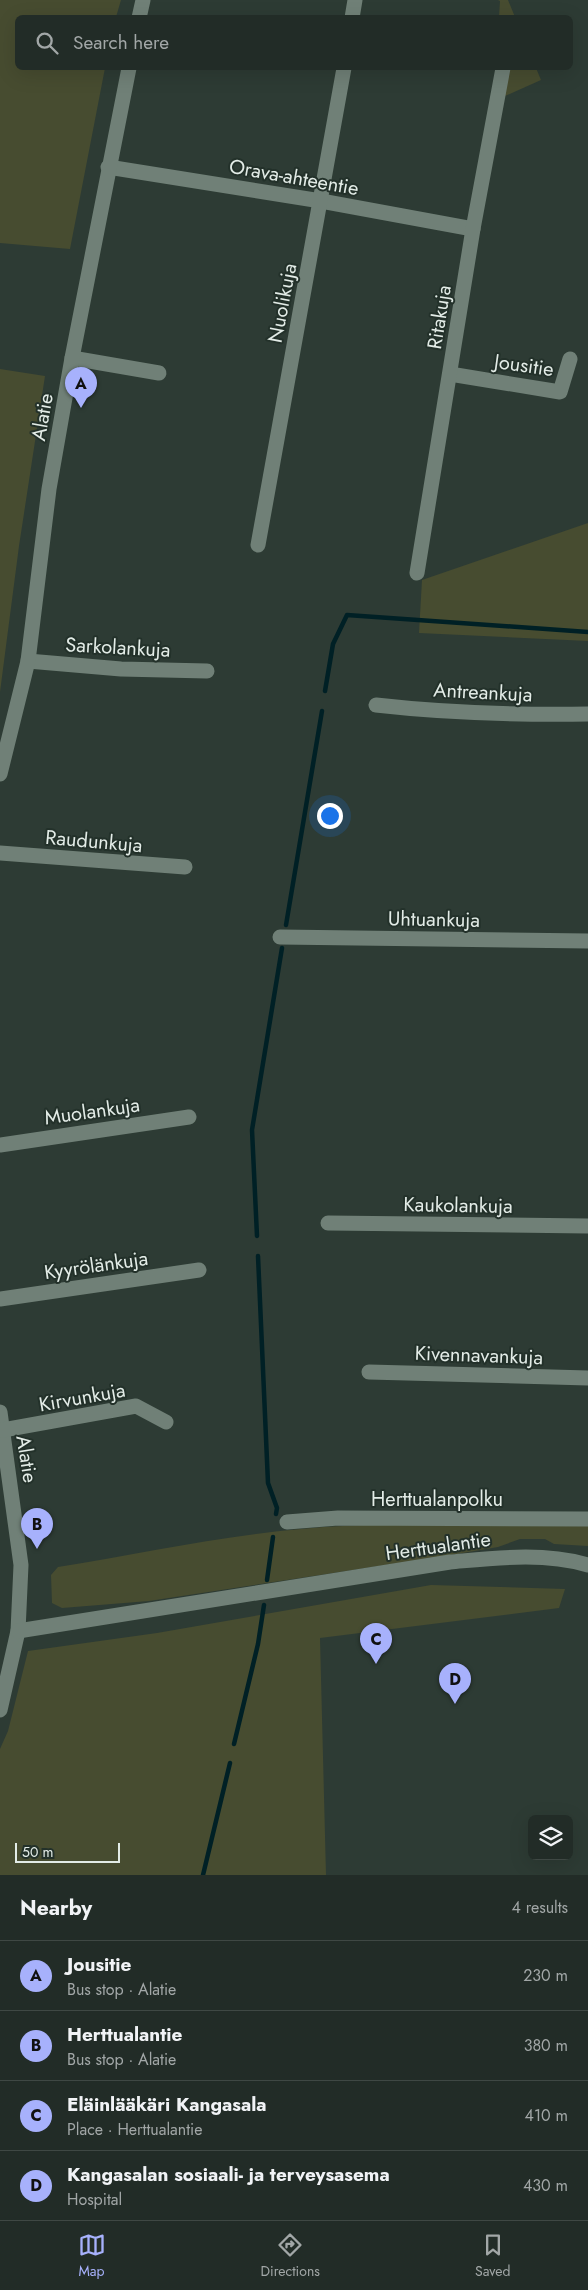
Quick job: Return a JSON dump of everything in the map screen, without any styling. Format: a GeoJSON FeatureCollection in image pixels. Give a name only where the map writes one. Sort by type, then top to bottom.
{"type":"FeatureCollection","features":[{"type":"Feature","properties":{"kind":"street"},"geometry":{"type":"LineString","coordinates":[[140,15],[143,0]]}},
{"type":"Feature","properties":{"kind":"street"},"geometry":{"type":"LineString","coordinates":[[352,15],[355,0]]}},
{"type":"Feature","properties":{"kind":"street","name":"Alatie"},"geometry":{"type":"LineString","coordinates":[[0,774],[28,661],[49,489],[108,167],[129,70]]}},
{"type":"Feature","properties":{"kind":"street","name":"Nuolikuja"},"geometry":{"type":"LineString","coordinates":[[258,545],[344,70]]}},
{"type":"Feature","properties":{"kind":"street","name":"Ritakuja"},"geometry":{"type":"LineString","coordinates":[[416,573],[473,230],[503,70]]}},
{"type":"Feature","properties":{"kind":"street","name":"Orava-ahteentie"},"geometry":{"type":"LineString","coordinates":[[108,167],[321,201],[473,230]]}},
{"type":"Feature","properties":{"kind":"street"},"geometry":{"type":"LineString","coordinates":[[72,358],[159,374]]}},
{"type":"Feature","properties":{"kind":"street","name":"Jousitie"},"geometry":{"type":"LineString","coordinates":[[450,374],[560,392],[570,359]]}},
{"type":"Feature","properties":{"kind":"street","name":"Sarkolankuja"},"geometry":{"type":"LineString","coordinates":[[28,661],[121,669],[207,671]]}},
{"type":"Feature","properties":{"kind":"street","name":"Antreankuja"},"geometry":{"type":"LineString","coordinates":[[376,705],[409,709],[533,714],[588,714]]}},
{"type":"Feature","properties":{"kind":"street","name":"Raudunkuja"},"geometry":{"type":"LineString","coordinates":[[0,853],[185,868]]}},
{"type":"Feature","properties":{"kind":"street","name":"Uhtuankuja"},"geometry":{"type":"LineString","coordinates":[[280,937],[588,942]]}},
{"type":"Feature","properties":{"kind":"street","name":"Muolankuja"},"geometry":{"type":"LineString","coordinates":[[0,1145],[189,1117]]}},
{"type":"Feature","properties":{"kind":"street","name":"Kaukolankuja"},"geometry":{"type":"LineString","coordinates":[[328,1223],[588,1226]]}},
{"type":"Feature","properties":{"kind":"street","name":"Kyyrölänkuja"},"geometry":{"type":"LineString","coordinates":[[0,1299],[198,1270]]}},
{"type":"Feature","properties":{"kind":"street","name":"Kivennavankuja"},"geometry":{"type":"LineString","coordinates":[[369,1372],[588,1378]]}},
{"type":"Feature","properties":{"kind":"street","name":"Kirvunkuja"},"geometry":{"type":"LineString","coordinates":[[3,1430],[136,1406],[166,1422]]}},
{"type":"Feature","properties":{"kind":"street","name":"Alatie"},"geometry":{"type":"LineString","coordinates":[[0,1412],[22,1565],[18,1630]]}},
{"type":"Feature","properties":{"kind":"street","name":"Herttualanpolku"},"geometry":{"type":"LineString","coordinates":[[287,1522],[338,1518],[588,1519]]}},
{"type":"Feature","properties":{"kind":"street","name":"Herttualantie"},"geometry":{"type":"LineString","coordinates":[[18,1630],[450,1562],[513,1556],[568,1559],[588,1565]]}},
{"type":"Feature","properties":{"kind":"street"},"geometry":{"type":"LineString","coordinates":[[0,1710],[18,1630]]}},
{"type":"Feature","properties":{"kind":"green space"},"geometry":{"type":"Polygon","coordinates":[[[0,0],[121,0],[117,15],[15,15],[15,70],[105,70],[70,249],[0,243],[0,0]]]}},
{"type":"Feature","properties":{"kind":"green space"},"geometry":{"type":"Polygon","coordinates":[[[498,0],[508,0],[514,15],[499,15],[500,1],[498,0]]]}},
{"type":"Feature","properties":{"kind":"green space"},"geometry":{"type":"Polygon","coordinates":[[[503,70],[537,70],[541,80],[505,96],[503,70]]]}},
{"type":"Feature","properties":{"kind":"green space"},"geometry":{"type":"Polygon","coordinates":[[[0,369],[45,376],[19,546],[0,692],[0,369]]]}},
{"type":"Feature","properties":{"kind":"green space"},"geometry":{"type":"Polygon","coordinates":[[[588,523],[588,641],[419,633],[422,580],[588,523]]]}},
{"type":"Feature","properties":{"kind":"green space"},"geometry":{"type":"Polygon","coordinates":[[[588,1524],[588,1546],[554,1544],[545,1539],[520,1539],[498,1547],[445,1556],[149,1601],[62,1608],[52,1603],[51,1575],[58,1567],[240,1536],[337,1526],[588,1524]]]}},
{"type":"Feature","properties":{"kind":"green space"},"geometry":{"type":"Polygon","coordinates":[[[431,1585],[565,1589],[559,1608],[320,1638],[326,1875],[0,1875],[0,1749],[8,1731],[28,1651],[157,1633],[431,1585]]]}},
{"type":"Feature","properties":{"kind":"waterway"},"geometry":{"type":"LineString","coordinates":[[325,691],[333,644],[347,615],[588,632]]}},
{"type":"Feature","properties":{"kind":"waterway"},"geometry":{"type":"LineString","coordinates":[[286,925],[322,711]]}},
{"type":"Feature","properties":{"kind":"waterway"},"geometry":{"type":"LineString","coordinates":[[257,1236],[252,1130],[282,948]]}},
{"type":"Feature","properties":{"kind":"waterway"},"geometry":{"type":"LineString","coordinates":[[258,1256],[268,1483],[277,1508],[276,1514]]}},
{"type":"Feature","properties":{"kind":"waterway"},"geometry":{"type":"LineString","coordinates":[[267,1580],[273,1537]]}},
{"type":"Feature","properties":{"kind":"waterway"},"geometry":{"type":"LineString","coordinates":[[234,1744],[258,1644],[264,1605]]}},
{"type":"Feature","properties":{"kind":"waterway"},"geometry":{"type":"LineString","coordinates":[[203,1875],[230,1763]]}},
{"type":"Feature","properties":{"kind":"place","name":"Jousitie"},"geometry":{"type":"Point","coordinates":[81,408]}},
{"type":"Feature","properties":{"kind":"place","name":"Herttualantie"},"geometry":{"type":"Point","coordinates":[37,1549]}},
{"type":"Feature","properties":{"kind":"place","name":"Eläinlääkäri Kangasala"},"geometry":{"type":"Point","coordinates":[376,1664]}},
{"type":"Feature","properties":{"kind":"place","name":"Kangasalan sosiaali- ja terveysasema"},"geometry":{"type":"Point","coordinates":[455,1704]}}]}
